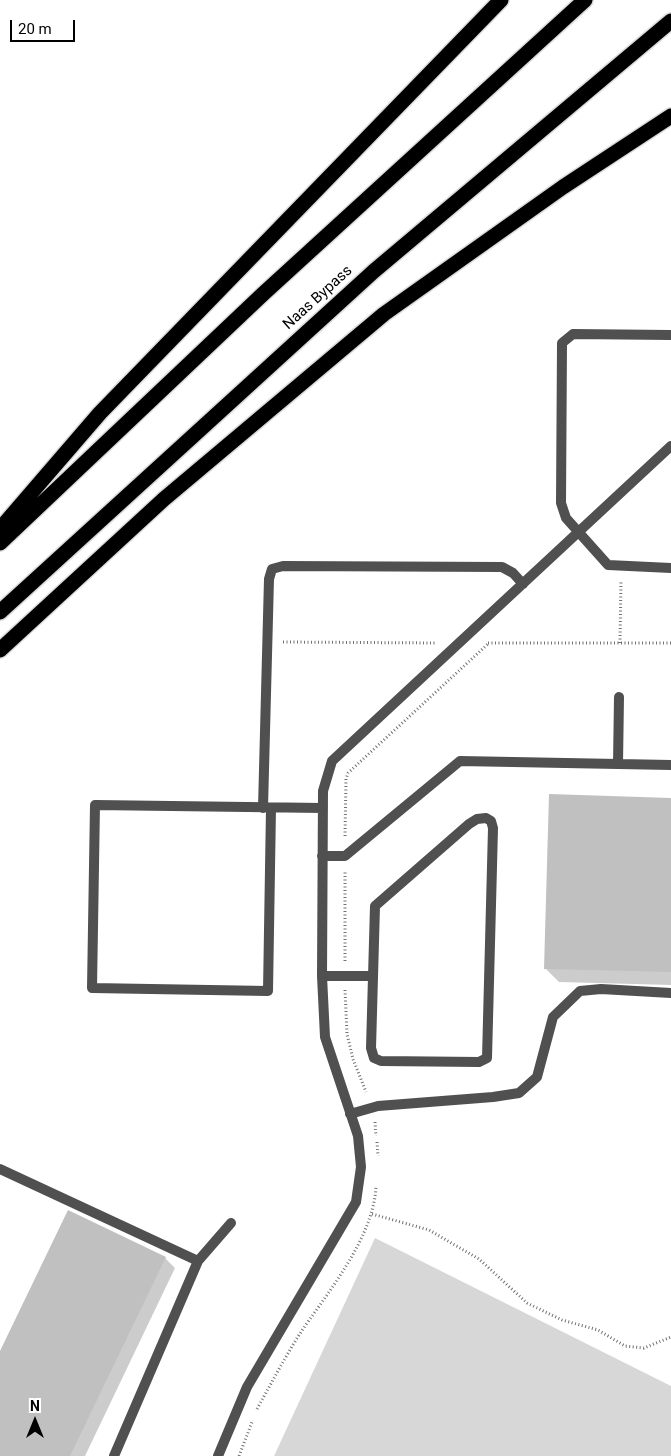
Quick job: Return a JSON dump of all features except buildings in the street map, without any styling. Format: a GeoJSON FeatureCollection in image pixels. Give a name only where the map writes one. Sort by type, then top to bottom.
{"type":"FeatureCollection","features":[{"type":"Feature","properties":{"kind":"highway"},"geometry":{"type":"LineString","coordinates":[[0,529],[100,413],[501,0]]}},
{"type":"Feature","properties":{"kind":"highway"},"geometry":{"type":"LineString","coordinates":[[0,544],[263,294],[585,0]]}},
{"type":"Feature","properties":{"kind":"highway","name":"Naas Bypass"},"geometry":{"type":"LineString","coordinates":[[0,612],[374,271],[671,22]]}},
{"type":"Feature","properties":{"kind":"highway"},"geometry":{"type":"LineString","coordinates":[[0,650],[164,499],[384,314],[563,187],[671,116]]}},
{"type":"Feature","properties":{"kind":"lane"},"geometry":{"type":"LineString","coordinates":[[671,335],[573,334],[562,343],[561,503],[566,518],[608,565],[671,568]]}},
{"type":"Feature","properties":{"kind":"lane"},"geometry":{"type":"LineString","coordinates":[[218,1456],[246,1387],[356,1202],[361,1167],[358,1136],[325,1037],[322,976],[323,791],[332,761],[671,446]]}},
{"type":"Feature","properties":{"kind":"lane"},"geometry":{"type":"LineString","coordinates":[[323,808],[267,808],[95,805],[92,988],[268,991],[267,808],[269,579],[272,569],[283,566],[502,567],[513,573],[523,584]]}},
{"type":"Feature","properties":{"kind":"lane"},"geometry":{"type":"LineString","coordinates":[[618,764],[619,697]]}},
{"type":"Feature","properties":{"kind":"lane"},"geometry":{"type":"LineString","coordinates":[[322,856],[345,856],[460,761],[671,765]]}},
{"type":"Feature","properties":{"kind":"lane"},"geometry":{"type":"LineString","coordinates":[[486,818],[492,821],[487,1058],[478,1062],[381,1061],[374,1058],[371,1048],[372,976],[375,906],[468,824],[477,819],[486,818]]}},
{"type":"Feature","properties":{"kind":"lane"},"geometry":{"type":"LineString","coordinates":[[322,976],[372,976]]}},
{"type":"Feature","properties":{"kind":"lane"},"geometry":{"type":"LineString","coordinates":[[350,1114],[371,1108],[519,1093],[537,1077],[553,1016],[580,991],[601,988],[671,992]]}},
{"type":"Feature","properties":{"kind":"lane"},"geometry":{"type":"LineString","coordinates":[[0,1169],[198,1260]]}},
{"type":"Feature","properties":{"kind":"lane"},"geometry":{"type":"LineString","coordinates":[[114,1456],[198,1260],[232,1223]]}},
{"type":"Feature","properties":{"kind":"path"},"geometry":{"type":"LineString","coordinates":[[620,643],[621,567]]}},
{"type":"Feature","properties":{"kind":"path"},"geometry":{"type":"LineString","coordinates":[[377,1162],[374,1116],[353,1059],[345,1017],[345,856],[348,773],[489,643]]}},
{"type":"Feature","properties":{"kind":"path"},"geometry":{"type":"LineString","coordinates":[[256,1411],[298,1338],[363,1237],[372,1214],[376,1182]]}},
{"type":"Feature","properties":{"kind":"path"},"geometry":{"type":"LineString","coordinates":[[372,1214],[429,1230],[479,1259],[527,1303],[562,1320],[598,1330],[625,1346],[644,1348],[671,1337]]}},
{"type":"Feature","properties":{"kind":"path"},"geometry":{"type":"LineString","coordinates":[[239,1456],[253,1420]]}},
{"type":"Feature","properties":{"kind":"shaded area"},"geometry":{"type":"Polygon","coordinates":[[[375,1238],[671,1386],[671,1456],[274,1456],[375,1238]]]}}]}
